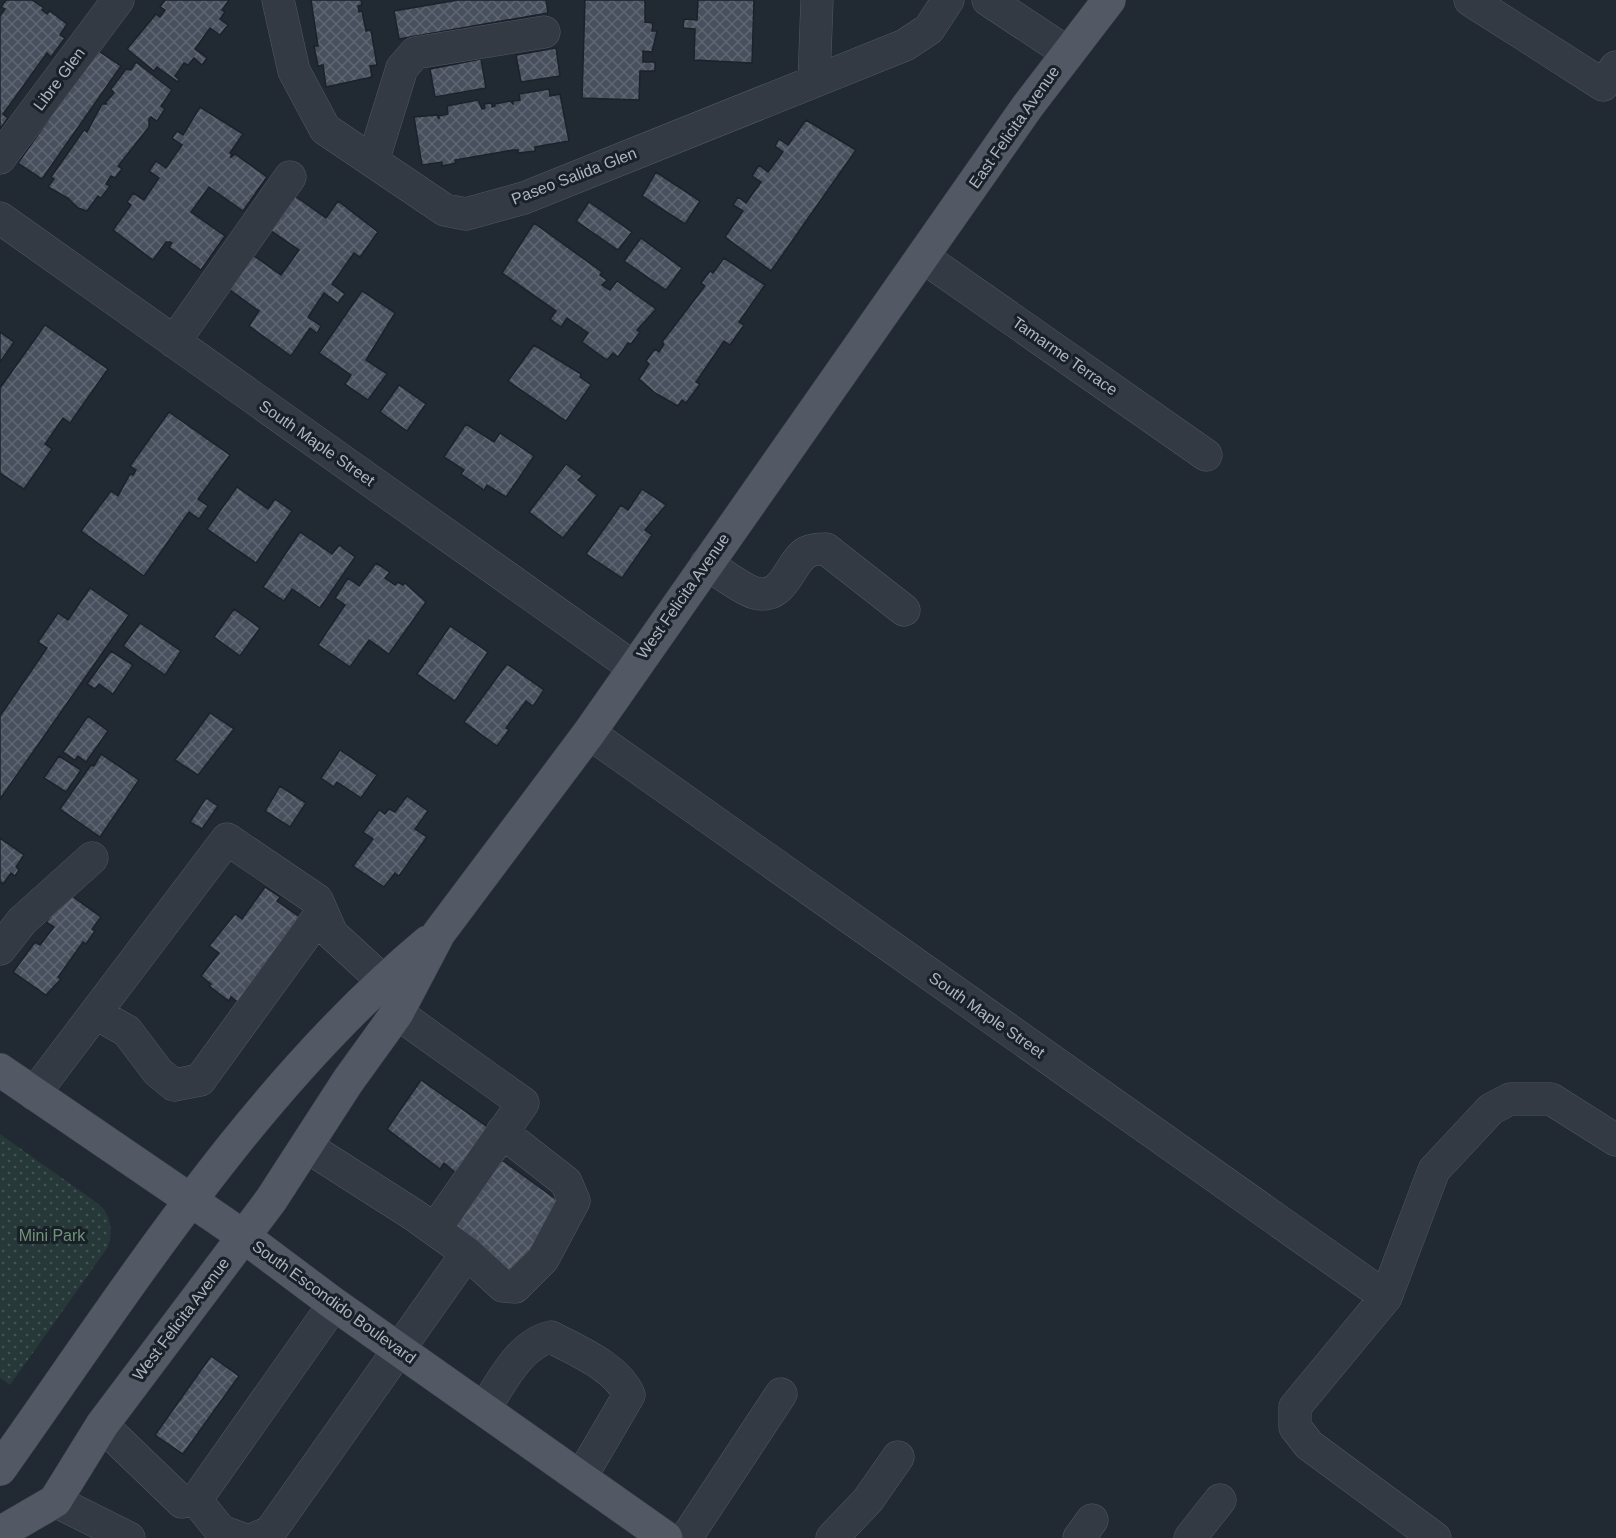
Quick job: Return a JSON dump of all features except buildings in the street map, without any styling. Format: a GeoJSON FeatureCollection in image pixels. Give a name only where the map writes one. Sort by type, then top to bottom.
{"type":"FeatureCollection","features":[{"type":"Feature","properties":{"kind":"main road","name":"East Felicita Avenue"},"geometry":{"type":"LineString","coordinates":[[923,257],[1026,107],[1068,53],[1103,2]]}},
{"type":"Feature","properties":{"kind":"main road","name":"West Felicita Avenue"},"geometry":{"type":"LineString","coordinates":[[0,1533],[55,1502],[102,1425],[271,1200],[348,1081],[397,1013],[439,933],[589,733],[633,667],[923,257]]}},
{"type":"Feature","properties":{"kind":"main road","name":"West Felicita Avenue"},"geometry":{"type":"LineString","coordinates":[[0,1469],[190,1200],[304,1061],[382,980],[439,933]]}},
{"type":"Feature","properties":{"kind":"main road","name":"South Escondido Boulevard"},"geometry":{"type":"LineString","coordinates":[[0,1070],[243,1236],[334,1304],[666,1538]]}},
{"type":"Feature","properties":{"kind":"street","name":"Libre Glen"},"geometry":{"type":"LineString","coordinates":[[0,158],[118,0]]}},
{"type":"Feature","properties":{"kind":"street","name":"Paseo Salida Glen"},"geometry":{"type":"LineString","coordinates":[[278,0],[294,71],[326,129],[445,210],[466,214],[524,198],[905,45],[929,28],[948,0]]}},
{"type":"Feature","properties":{"kind":"street"},"geometry":{"type":"LineString","coordinates":[[814,81],[817,0]]}},
{"type":"Feature","properties":{"kind":"street"},"geometry":{"type":"LineString","coordinates":[[988,0],[1068,53]]}},
{"type":"Feature","properties":{"kind":"street"},"geometry":{"type":"LineString","coordinates":[[1470,0],[1603,85],[1616,67]]}},
{"type":"Feature","properties":{"kind":"street"},"geometry":{"type":"LineString","coordinates":[[373,161],[402,68],[415,53],[544,32]]}},
{"type":"Feature","properties":{"kind":"street"},"geometry":{"type":"LineString","coordinates":[[174,342],[290,177]]}},
{"type":"Feature","properties":{"kind":"street","name":"South Maple Street"},"geometry":{"type":"LineString","coordinates":[[0,219],[633,667]]}},
{"type":"Feature","properties":{"kind":"street","name":"Tamarme Terrace"},"geometry":{"type":"LineString","coordinates":[[923,257],[1206,455]]}},
{"type":"Feature","properties":{"kind":"street"},"geometry":{"type":"LineString","coordinates":[[706,564],[756,593],[771,592],[786,580],[801,556],[810,550],[826,549],[904,610]]}},
{"type":"Feature","properties":{"kind":"street","name":"South Maple Street"},"geometry":{"type":"LineString","coordinates":[[589,733],[1386,1297]]}},
{"type":"Feature","properties":{"kind":"street"},"geometry":{"type":"LineString","coordinates":[[34,1094],[227,839],[317,900],[332,934],[382,980]]}},
{"type":"Feature","properties":{"kind":"street"},"geometry":{"type":"LineString","coordinates":[[0,950],[22,921],[92,858]]}},
{"type":"Feature","properties":{"kind":"street"},"geometry":{"type":"LineString","coordinates":[[95,1012],[127,1031],[158,1072],[174,1085],[200,1080],[322,912]]}},
{"type":"Feature","properties":{"kind":"street"},"geometry":{"type":"LineString","coordinates":[[397,1013],[523,1103],[435,1229]]}},
{"type":"Feature","properties":{"kind":"street"},"geometry":{"type":"LineString","coordinates":[[1435,1538],[1309,1445],[1295,1427],[1295,1407],[1386,1297],[1434,1170],[1491,1109],[1510,1099],[1551,1099],[1616,1140]]}},
{"type":"Feature","properties":{"kind":"street"},"geometry":{"type":"LineString","coordinates":[[306,1146],[435,1229],[467,1253],[503,1286],[515,1287],[543,1259],[574,1201],[566,1182],[502,1132]]}},
{"type":"Feature","properties":{"kind":"street"},"geometry":{"type":"LineString","coordinates":[[256,1538],[270,1532],[467,1253]]}},
{"type":"Feature","properties":{"kind":"street"},"geometry":{"type":"LineString","coordinates":[[102,1425],[182,1502],[196,1500],[334,1304]]}},
{"type":"Feature","properties":{"kind":"street"},"geometry":{"type":"LineString","coordinates":[[484,1409],[520,1356],[539,1340],[551,1337],[596,1362],[625,1385],[629,1395],[581,1478]]}},
{"type":"Feature","properties":{"kind":"street"},"geometry":{"type":"LineString","coordinates":[[686,1538],[781,1394]]}},
{"type":"Feature","properties":{"kind":"street"},"geometry":{"type":"LineString","coordinates":[[832,1538],[868,1500],[898,1457]]}},
{"type":"Feature","properties":{"kind":"street"},"geometry":{"type":"LineString","coordinates":[[196,1500],[221,1531],[240,1538]]}},
{"type":"Feature","properties":{"kind":"street"},"geometry":{"type":"LineString","coordinates":[[1190,1538],[1220,1500]]}},
{"type":"Feature","properties":{"kind":"street"},"geometry":{"type":"LineString","coordinates":[[55,1502],[129,1538]]}},
{"type":"Feature","properties":{"kind":"green space","name":"Mini Park"},"geometry":{"type":"Polygon","coordinates":[[[0,1134],[100,1205],[107,1214],[111,1230],[108,1247],[10,1385],[0,1378],[0,1134]]]}}]}
